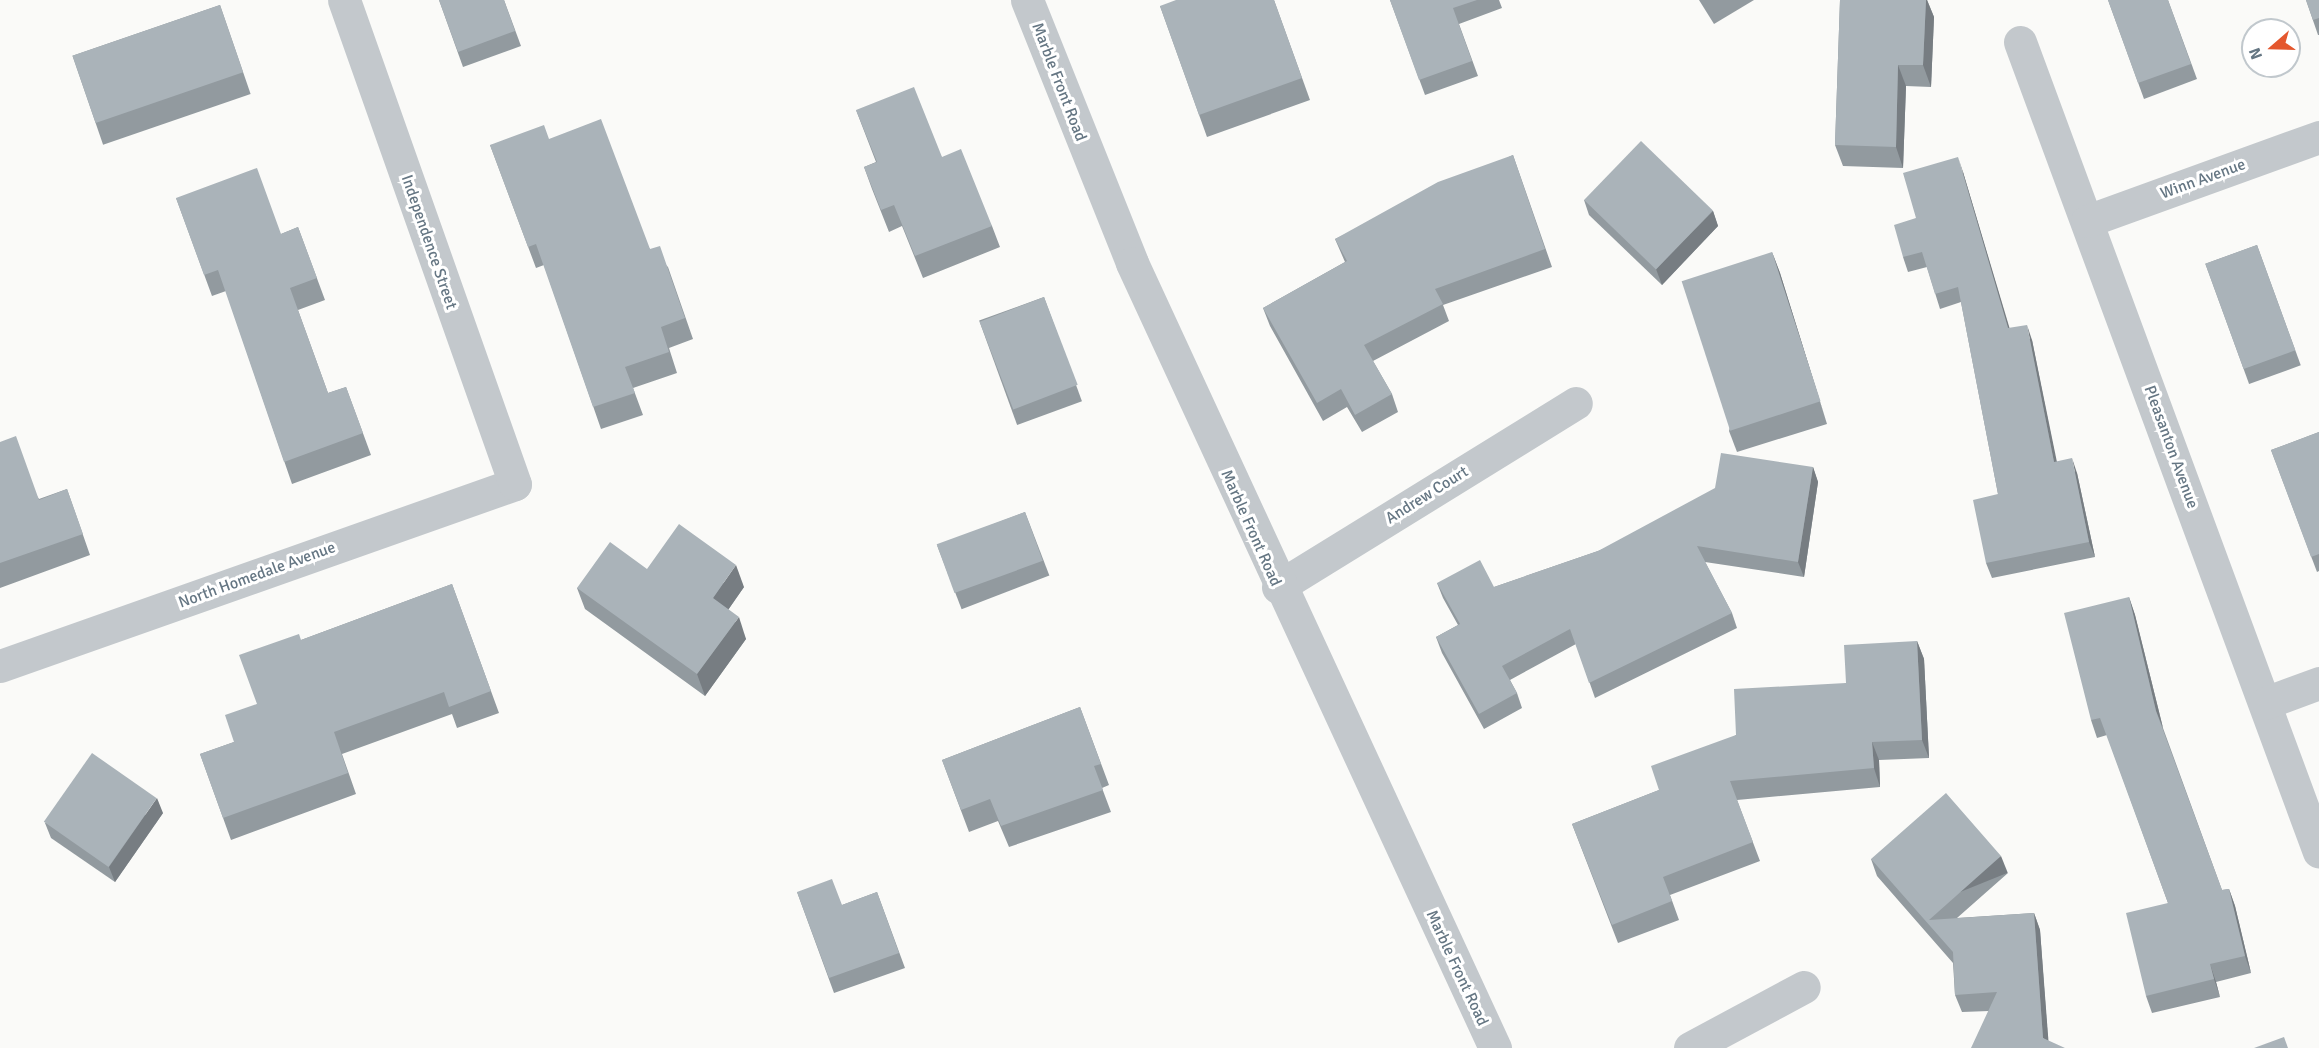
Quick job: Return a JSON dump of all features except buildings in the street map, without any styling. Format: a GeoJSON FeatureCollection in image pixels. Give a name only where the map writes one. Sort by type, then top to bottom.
{"type":"FeatureCollection","features":[{"type":"Feature","properties":{"kind":"street","name":"Independence Street"},"geometry":{"type":"LineString","coordinates":[[344,0],[515,484]]}},
{"type":"Feature","properties":{"kind":"street","name":"Marble Front Road"},"geometry":{"type":"LineString","coordinates":[[1027,0],[1132,263],[1278,587],[1495,1048]]}},
{"type":"Feature","properties":{"kind":"street","name":"Pleasanton Avenue"},"geometry":{"type":"LineString","coordinates":[[2020,42],[2319,852]]}},
{"type":"Feature","properties":{"kind":"street","name":"Winn Avenue"},"geometry":{"type":"LineString","coordinates":[[2087,221],[2319,137]]}},
{"type":"Feature","properties":{"kind":"street","name":"Andrew Court"},"geometry":{"type":"LineString","coordinates":[[1278,587],[1576,403]]}},
{"type":"Feature","properties":{"kind":"street","name":"North Homedale Avenue"},"geometry":{"type":"LineString","coordinates":[[0,666],[515,484]]}},
{"type":"Feature","properties":{"kind":"street"},"geometry":{"type":"LineString","coordinates":[[2265,703],[2319,683]]}},
{"type":"Feature","properties":{"kind":"street"},"geometry":{"type":"LineString","coordinates":[[1690,1048],[1804,987]]}}]}
